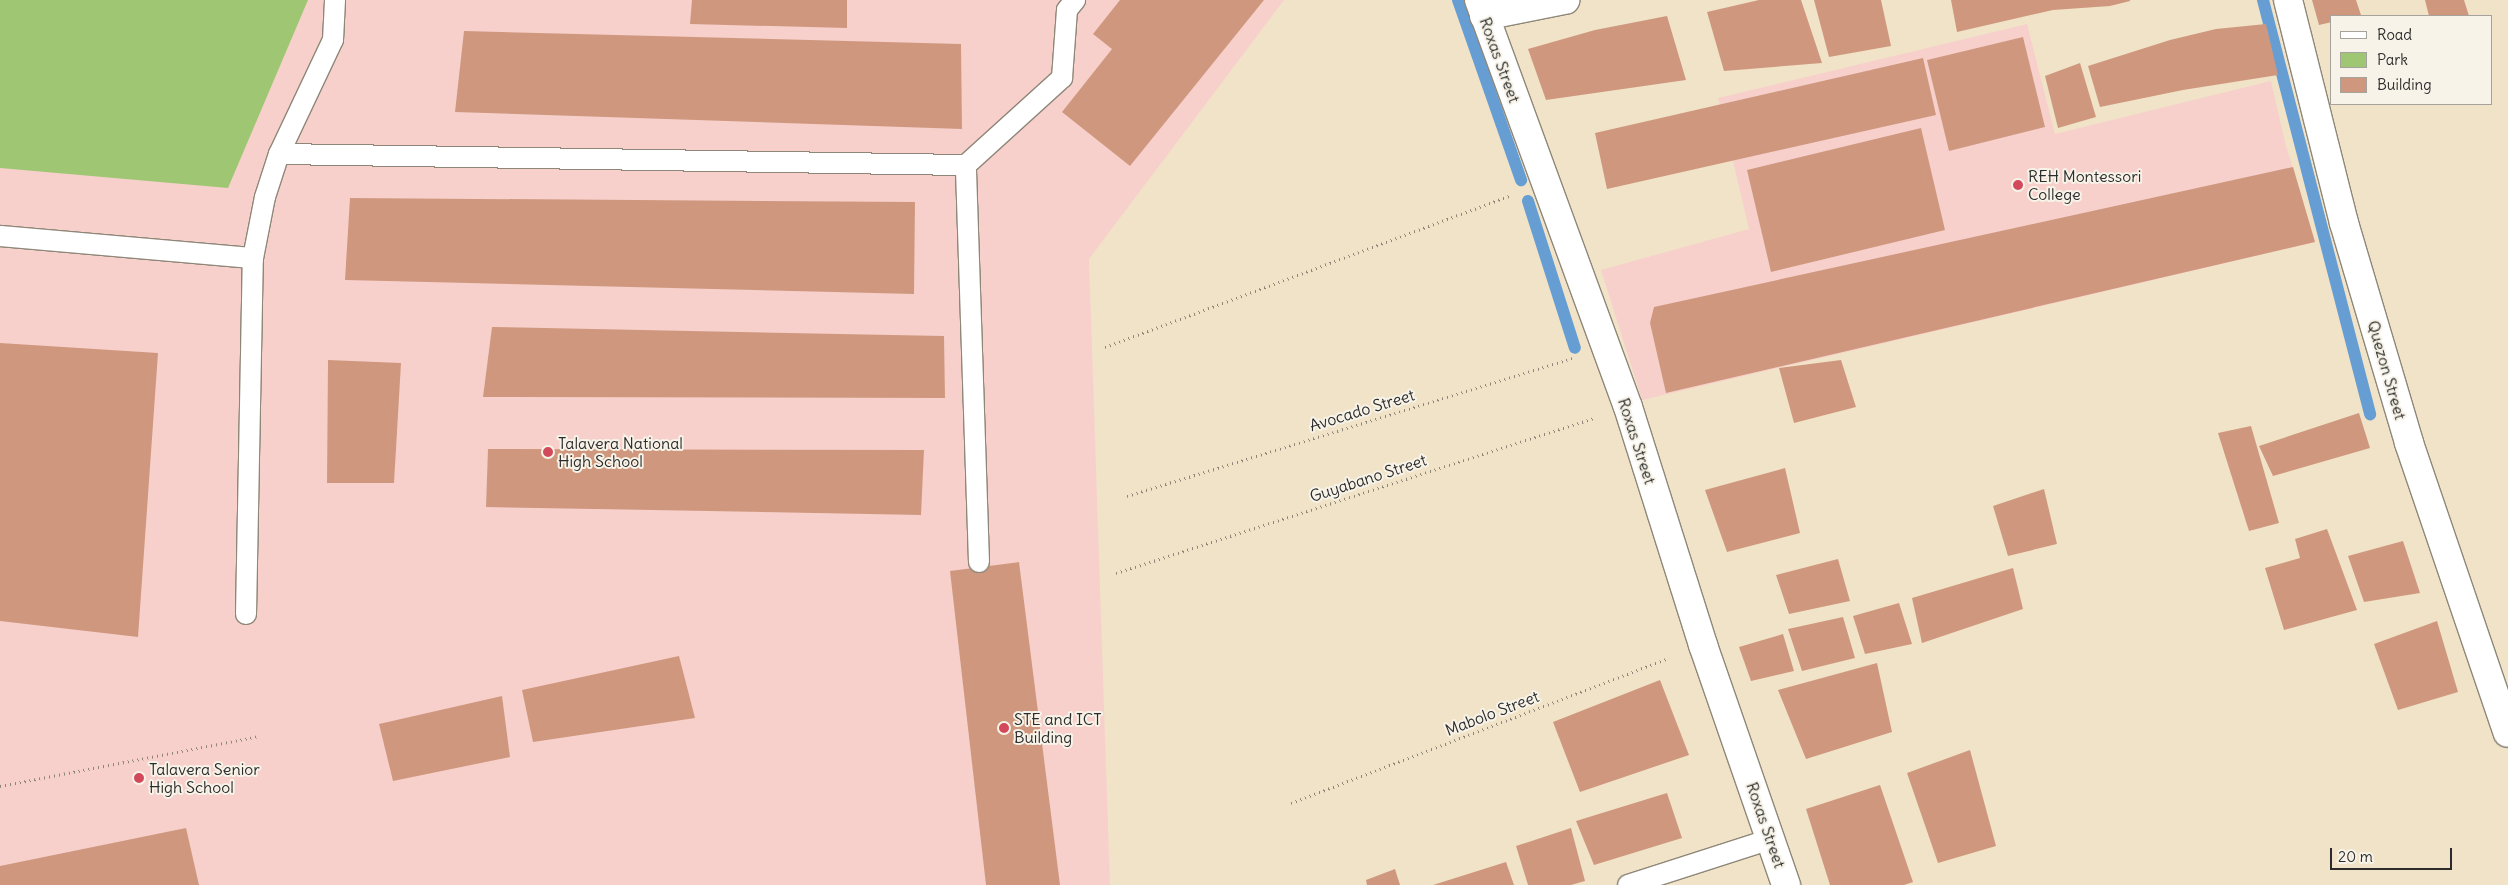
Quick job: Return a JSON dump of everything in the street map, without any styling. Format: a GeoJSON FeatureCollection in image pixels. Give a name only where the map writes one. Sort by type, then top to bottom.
{"type":"FeatureCollection","features":[{"type":"Feature","properties":{"kind":"street"},"geometry":{"type":"LineString","coordinates":[[1482,8],[1565,0]]}},
{"type":"Feature","properties":{"kind":"street","name":"Quezon Street"},"geometry":{"type":"LineString","coordinates":[[2288,0],[2344,223],[2409,443],[2508,733]]}},
{"type":"Feature","properties":{"kind":"street","name":"Roxas Street"},"geometry":{"type":"LineString","coordinates":[[1482,8],[1604,348],[1628,408],[1703,645],[1786,885]]}},
{"type":"Feature","properties":{"kind":"lane"},"geometry":{"type":"LineString","coordinates":[[246,614],[252,258],[265,197],[279,154],[333,40],[335,0]]}},
{"type":"Feature","properties":{"kind":"lane"},"geometry":{"type":"LineString","coordinates":[[279,154],[966,164],[1062,78],[1067,10],[1075,0]]}},
{"type":"Feature","properties":{"kind":"lane"},"geometry":{"type":"LineString","coordinates":[[966,164],[979,562]]}},
{"type":"Feature","properties":{"kind":"lane"},"geometry":{"type":"LineString","coordinates":[[0,236],[252,258]]}},
{"type":"Feature","properties":{"kind":"lane"},"geometry":{"type":"LineString","coordinates":[[1628,885],[1771,839]]}},
{"type":"Feature","properties":{"kind":"path"},"geometry":{"type":"LineString","coordinates":[[1105,347],[1545,182]]}},
{"type":"Feature","properties":{"kind":"path","name":"Avocado Street"},"geometry":{"type":"LineString","coordinates":[[1128,496],[1604,348]]}},
{"type":"Feature","properties":{"kind":"path","name":"Guyabano Street"},"geometry":{"type":"LineString","coordinates":[[1116,573],[1628,408]]}},
{"type":"Feature","properties":{"kind":"path","name":"Mabolo Street"},"geometry":{"type":"LineString","coordinates":[[1291,803],[1703,645]]}},
{"type":"Feature","properties":{"kind":"path"},"geometry":{"type":"LineString","coordinates":[[0,786],[259,736]]}},
{"type":"Feature","properties":{"kind":"shaded area","name":"Talavera National High School"},"geometry":{"type":"Polygon","coordinates":[[[0,0],[1284,0],[1089,259],[1110,885],[0,885],[0,0]]]}},
{"type":"Feature","properties":{"kind":"shaded area","name":"REH Montessori College"},"geometry":{"type":"Polygon","coordinates":[[[2027,24],[2055,134],[2271,81],[2285,142],[2315,242],[1642,400],[1601,270],[1749,229],[1718,98],[2027,24]]]}},
{"type":"Feature","properties":{"kind":"green space"},"geometry":{"type":"Polygon","coordinates":[[[0,0],[308,0],[228,188],[0,168],[0,0]]]}},
{"type":"Feature","properties":{"kind":"building"},"geometry":{"type":"Polygon","coordinates":[[[692,0],[847,0],[847,28],[690,24],[692,0]]]}},
{"type":"Feature","properties":{"kind":"building"},"geometry":{"type":"Polygon","coordinates":[[[1120,0],[1264,0],[1130,166],[1062,112],[1112,49],[1093,34],[1120,0]]]}},
{"type":"Feature","properties":{"kind":"building"},"geometry":{"type":"Polygon","coordinates":[[[1759,0],[1801,0],[1822,63],[1724,71],[1707,12],[1759,0]]]}},
{"type":"Feature","properties":{"kind":"building"},"geometry":{"type":"Polygon","coordinates":[[[1814,0],[1881,0],[1891,46],[1829,57],[1814,0]]]}},
{"type":"Feature","properties":{"kind":"building"},"geometry":{"type":"Polygon","coordinates":[[[1951,0],[2130,1],[2110,6],[2053,10],[1957,32],[1951,0]]]}},
{"type":"Feature","properties":{"kind":"building"},"geometry":{"type":"Polygon","coordinates":[[[2312,0],[2356,0],[2361,15],[2330,15],[2330,22],[2319,25],[2312,0]]]}},
{"type":"Feature","properties":{"kind":"building"},"geometry":{"type":"Polygon","coordinates":[[[2425,0],[2464,0],[2469,15],[2429,15],[2425,0]]]}},
{"type":"Feature","properties":{"kind":"building"},"geometry":{"type":"Polygon","coordinates":[[[1667,16],[1686,80],[1546,100],[1528,49],[1595,30],[1667,16]]]}},
{"type":"Feature","properties":{"kind":"building"},"geometry":{"type":"Polygon","coordinates":[[[2266,24],[2278,75],[2183,90],[2100,107],[2088,66],[2170,40],[2216,29],[2266,24]]]}},
{"type":"Feature","properties":{"kind":"building"},"geometry":{"type":"Polygon","coordinates":[[[464,31],[961,44],[962,129],[455,112],[464,31]]]}},
{"type":"Feature","properties":{"kind":"building"},"geometry":{"type":"Polygon","coordinates":[[[2023,37],[2045,127],[1949,151],[1927,60],[2023,37]]]}},
{"type":"Feature","properties":{"kind":"building"},"geometry":{"type":"Polygon","coordinates":[[[1923,58],[1936,115],[1607,189],[1595,133],[1923,58]]]}},
{"type":"Feature","properties":{"kind":"building"},"geometry":{"type":"Polygon","coordinates":[[[2080,63],[2096,117],[2058,128],[2045,76],[2080,63]]]}},
{"type":"Feature","properties":{"kind":"building"},"geometry":{"type":"Polygon","coordinates":[[[1921,128],[1945,230],[1771,272],[1747,170],[1921,128]]]}},
{"type":"Feature","properties":{"kind":"building"},"geometry":{"type":"Polygon","coordinates":[[[2293,167],[2315,242],[1666,393],[1650,323],[1654,307],[2293,167]]]}},
{"type":"Feature","properties":{"kind":"building"},"geometry":{"type":"Polygon","coordinates":[[[350,198],[915,202],[914,294],[345,280],[350,198]]]}},
{"type":"Feature","properties":{"kind":"building"},"geometry":{"type":"Polygon","coordinates":[[[492,327],[944,336],[945,398],[483,397],[492,327]]]}},
{"type":"Feature","properties":{"kind":"building"},"geometry":{"type":"Polygon","coordinates":[[[0,343],[158,353],[138,637],[0,621],[0,343]]]}},
{"type":"Feature","properties":{"kind":"building"},"geometry":{"type":"Polygon","coordinates":[[[328,360],[401,363],[394,483],[327,483],[328,360]]]}},
{"type":"Feature","properties":{"kind":"building"},"geometry":{"type":"Polygon","coordinates":[[[1841,360],[1856,407],[1794,423],[1779,368],[1841,360]]]}},
{"type":"Feature","properties":{"kind":"building"},"geometry":{"type":"Polygon","coordinates":[[[2359,413],[2370,448],[2273,476],[2259,446],[2359,413]]]}},
{"type":"Feature","properties":{"kind":"building"},"geometry":{"type":"Polygon","coordinates":[[[2251,426],[2279,523],[2249,531],[2218,433],[2251,426]]]}},
{"type":"Feature","properties":{"kind":"building"},"geometry":{"type":"Polygon","coordinates":[[[488,449],[924,450],[921,515],[486,507],[488,449]]]}},
{"type":"Feature","properties":{"kind":"building"},"geometry":{"type":"Polygon","coordinates":[[[1785,468],[1800,533],[1727,552],[1705,490],[1785,468]]]}},
{"type":"Feature","properties":{"kind":"building"},"geometry":{"type":"Polygon","coordinates":[[[2044,489],[2057,544],[2008,556],[1993,506],[2044,489]]]}},
{"type":"Feature","properties":{"kind":"building"},"geometry":{"type":"Polygon","coordinates":[[[2327,529],[2357,610],[2284,630],[2265,568],[2300,558],[2295,539],[2327,529]]]}},
{"type":"Feature","properties":{"kind":"building"},"geometry":{"type":"Polygon","coordinates":[[[2403,541],[2420,593],[2364,602],[2348,556],[2403,541]]]}},
{"type":"Feature","properties":{"kind":"building"},"geometry":{"type":"Polygon","coordinates":[[[1838,559],[1850,601],[1789,614],[1776,575],[1838,559]]]}},
{"type":"Feature","properties":{"kind":"building","name":"STE and ICT Building"},"geometry":{"type":"Polygon","coordinates":[[[1019,562],[1060,885],[986,885],[950,571],[1019,562]]]}},
{"type":"Feature","properties":{"kind":"building"},"geometry":{"type":"Polygon","coordinates":[[[2013,568],[2023,609],[1922,643],[1912,598],[2013,568]]]}},
{"type":"Feature","properties":{"kind":"building"},"geometry":{"type":"Polygon","coordinates":[[[1899,603],[1912,644],[1865,654],[1853,616],[1899,603]]]}},
{"type":"Feature","properties":{"kind":"building"},"geometry":{"type":"Polygon","coordinates":[[[1843,617],[1855,658],[1802,671],[1788,629],[1843,617]]]}},
{"type":"Feature","properties":{"kind":"building"},"geometry":{"type":"Polygon","coordinates":[[[2437,621],[2458,692],[2398,710],[2374,644],[2437,621]]]}},
{"type":"Feature","properties":{"kind":"building"},"geometry":{"type":"Polygon","coordinates":[[[1783,634],[1794,671],[1751,681],[1739,647],[1783,634]]]}},
{"type":"Feature","properties":{"kind":"building"},"geometry":{"type":"Polygon","coordinates":[[[679,656],[695,718],[533,742],[522,690],[679,656]]]}},
{"type":"Feature","properties":{"kind":"building"},"geometry":{"type":"Polygon","coordinates":[[[1877,663],[1892,732],[1806,759],[1778,690],[1877,663]]]}},
{"type":"Feature","properties":{"kind":"building"},"geometry":{"type":"Polygon","coordinates":[[[1660,680],[1689,755],[1580,792],[1553,722],[1660,680]]]}},
{"type":"Feature","properties":{"kind":"building"},"geometry":{"type":"Polygon","coordinates":[[[502,696],[510,757],[393,781],[379,724],[502,696]]]}},
{"type":"Feature","properties":{"kind":"building"},"geometry":{"type":"Polygon","coordinates":[[[1970,750],[1996,846],[1938,863],[1907,773],[1970,750]]]}},
{"type":"Feature","properties":{"kind":"building"},"geometry":{"type":"Polygon","coordinates":[[[1880,785],[1913,882],[1904,885],[1830,885],[1806,809],[1880,785]]]}},
{"type":"Feature","properties":{"kind":"building"},"geometry":{"type":"Polygon","coordinates":[[[1667,793],[1682,838],[1594,865],[1576,821],[1667,793]]]}},
{"type":"Feature","properties":{"kind":"building"},"geometry":{"type":"Polygon","coordinates":[[[186,828],[199,885],[0,885],[0,866],[186,828]]]}},
{"type":"Feature","properties":{"kind":"building"},"geometry":{"type":"Polygon","coordinates":[[[1571,828],[1585,881],[1571,885],[1528,885],[1516,846],[1571,828]]]}},
{"type":"Feature","properties":{"kind":"building"},"geometry":{"type":"Polygon","coordinates":[[[1506,862],[1514,885],[1433,885],[1506,862]]]}},
{"type":"Feature","properties":{"kind":"building"},"geometry":{"type":"Polygon","coordinates":[[[1395,869],[1400,885],[1367,885],[1366,880],[1395,869]]]}},
{"type":"Feature","properties":{"kind":"waterway"},"geometry":{"type":"LineString","coordinates":[[1458,0],[1521,180]]}},
{"type":"Feature","properties":{"kind":"waterway"},"geometry":{"type":"LineString","coordinates":[[2263,0],[2370,414]]}},
{"type":"Feature","properties":{"kind":"waterway"},"geometry":{"type":"LineString","coordinates":[[1528,201],[1575,348]]}},
{"type":"Feature","properties":{"kind":"place","name":"REH Montessori College"},"geometry":{"type":"Point","coordinates":[2018,185]}},
{"type":"Feature","properties":{"kind":"place","name":"Talavera National High School"},"geometry":{"type":"Point","coordinates":[548,452]}},
{"type":"Feature","properties":{"kind":"place","name":"STE and ICT Building"},"geometry":{"type":"Point","coordinates":[1004,728]}},
{"type":"Feature","properties":{"kind":"place","name":"Talavera Senior High School"},"geometry":{"type":"Point","coordinates":[139,778]}}]}
